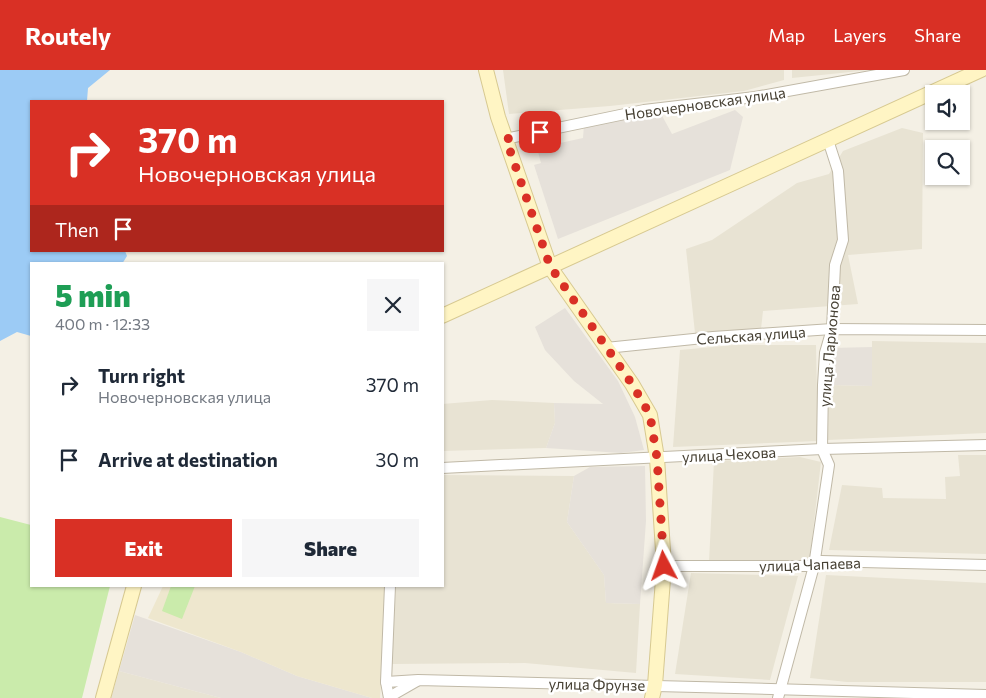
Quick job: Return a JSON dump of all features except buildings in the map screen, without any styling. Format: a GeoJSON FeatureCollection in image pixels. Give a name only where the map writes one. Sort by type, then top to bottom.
{"type":"FeatureCollection","features":[{"type":"Feature","properties":{"kind":"main road"},"geometry":{"type":"LineString","coordinates":[[486,70],[506,139],[550,266],[632,384],[650,415],[657,458],[664,566],[654,691]]}},
{"type":"Feature","properties":{"kind":"main road"},"geometry":{"type":"LineString","coordinates":[[444,315],[981,70]]}},
{"type":"Feature","properties":{"kind":"main road"},"geometry":{"type":"LineString","coordinates":[[103,698],[134,587]]}},
{"type":"Feature","properties":{"kind":"street","name":"Новочерновская улица"},"geometry":{"type":"LineString","coordinates":[[506,139],[644,110],[755,97],[904,70]]}},
{"type":"Feature","properties":{"kind":"street","name":"улица Ларионова"},"geometry":{"type":"LineString","coordinates":[[779,694],[814,566],[829,465],[822,449],[823,385],[825,353],[832,329],[835,265],[843,240],[838,171],[828,140]]}},
{"type":"Feature","properties":{"kind":"street","name":"Сельская улица"},"geometry":{"type":"LineString","coordinates":[[606,348],[713,337],[832,329],[986,330]]}},
{"type":"Feature","properties":{"kind":"street","name":"улица Чехова"},"geometry":{"type":"LineString","coordinates":[[444,468],[822,449],[986,445]]}},
{"type":"Feature","properties":{"kind":"street","name":"улица Чапаева"},"geometry":{"type":"LineString","coordinates":[[664,566],[814,566],[821,561],[986,565]]}},
{"type":"Feature","properties":{"kind":"street"},"geometry":{"type":"LineString","coordinates":[[390,587],[386,682],[389,698],[418,680]]}},
{"type":"Feature","properties":{"kind":"street","name":"улица Фрунзе"},"geometry":{"type":"LineString","coordinates":[[386,682],[418,680],[654,691],[779,694],[986,695]]}},
{"type":"Feature","properties":{"kind":"shaded area"},"geometry":{"type":"Polygon","coordinates":[[[503,70],[784,70],[784,80],[744,91],[610,106],[509,114],[503,70]]]}},
{"type":"Feature","properties":{"kind":"shaded area"},"geometry":{"type":"Polygon","coordinates":[[[792,70],[870,70],[792,78],[792,70]]]}},
{"type":"Feature","properties":{"kind":"shaded area"},"geometry":{"type":"Polygon","coordinates":[[[735,110],[743,117],[730,170],[558,239],[534,165],[541,163],[537,148],[583,138],[584,125],[660,112],[672,134],[735,110]]]}},
{"type":"Feature","properties":{"kind":"shaded area"},"geometry":{"type":"Polygon","coordinates":[[[902,128],[923,133],[922,249],[848,255],[858,304],[763,311],[761,329],[695,333],[686,249],[712,240],[797,183],[829,174],[843,151],[902,128]]]}},
{"type":"Feature","properties":{"kind":"shaded area"},"geometry":{"type":"Polygon","coordinates":[[[565,308],[618,381],[635,417],[644,450],[621,453],[546,448],[555,423],[554,403],[603,404],[574,381],[545,350],[535,327],[565,308]]]}},
{"type":"Feature","properties":{"kind":"shaded area"},"geometry":{"type":"Polygon","coordinates":[[[872,341],[986,343],[986,433],[828,440],[829,385],[872,386],[872,341]]]}},
{"type":"Feature","properties":{"kind":"shaded area"},"geometry":{"type":"Polygon","coordinates":[[[734,345],[816,345],[818,441],[673,447],[680,350],[734,345]]]}},
{"type":"Feature","properties":{"kind":"shaded area"},"geometry":{"type":"Polygon","coordinates":[[[872,347],[872,386],[829,385],[831,348],[872,347]]]}},
{"type":"Feature","properties":{"kind":"shaded area"},"geometry":{"type":"Polygon","coordinates":[[[492,400],[554,403],[555,423],[546,448],[444,451],[444,404],[492,400]]]}},
{"type":"Feature","properties":{"kind":"shaded area"},"geometry":{"type":"Polygon","coordinates":[[[958,455],[986,455],[986,554],[829,550],[842,485],[882,488],[883,498],[946,499],[945,477],[960,476],[958,455]]]}},
{"type":"Feature","properties":{"kind":"shaded area"},"geometry":{"type":"Polygon","coordinates":[[[800,457],[821,462],[809,565],[709,562],[714,461],[800,457]]]}},
{"type":"Feature","properties":{"kind":"shaded area"},"geometry":{"type":"Polygon","coordinates":[[[645,466],[646,521],[640,604],[606,603],[604,575],[567,522],[574,476],[590,467],[645,466]]]}},
{"type":"Feature","properties":{"kind":"shaded area"},"geometry":{"type":"Polygon","coordinates":[[[444,475],[574,476],[567,522],[604,575],[606,603],[640,604],[636,673],[525,663],[392,664],[396,587],[444,587],[444,475]]]}},
{"type":"Feature","properties":{"kind":"shaded area"},"geometry":{"type":"Polygon","coordinates":[[[691,573],[798,576],[770,680],[675,674],[691,573]]]}},
{"type":"Feature","properties":{"kind":"shaded area"},"geometry":{"type":"Polygon","coordinates":[[[826,575],[986,583],[986,682],[847,682],[810,678],[826,575]]]}},
{"type":"Feature","properties":{"kind":"shaded area"},"geometry":{"type":"Polygon","coordinates":[[[163,587],[388,587],[380,698],[372,698],[297,676],[241,652],[148,618],[163,587]]]}},
{"type":"Feature","properties":{"kind":"shaded area"},"geometry":{"type":"Polygon","coordinates":[[[135,615],[241,652],[297,676],[372,698],[221,698],[119,671],[135,615]]]}},
{"type":"Feature","properties":{"kind":"shaded area"},"geometry":{"type":"Polygon","coordinates":[[[119,671],[221,698],[111,698],[119,671]]]}},
{"type":"Feature","properties":{"kind":"green space"},"geometry":{"type":"Polygon","coordinates":[[[0,517],[30,525],[30,587],[110,587],[82,698],[0,698],[0,517]]]}},
{"type":"Feature","properties":{"kind":"green space"},"geometry":{"type":"Polygon","coordinates":[[[171,587],[195,587],[182,619],[162,611],[171,587]]]}},
{"type":"Feature","properties":{"kind":"water"},"geometry":{"type":"Polygon","coordinates":[[[0,70],[110,70],[88,88],[87,100],[30,100],[30,252],[125,252],[127,256],[123,262],[30,262],[30,336],[17,332],[0,341],[0,70]]]}},
{"type":"Feature","properties":{"kind":"route"},"geometry":{"type":"LineString","coordinates":[[540,132],[506,139],[550,266],[632,384],[650,415],[657,458],[664,566]]}}]}
